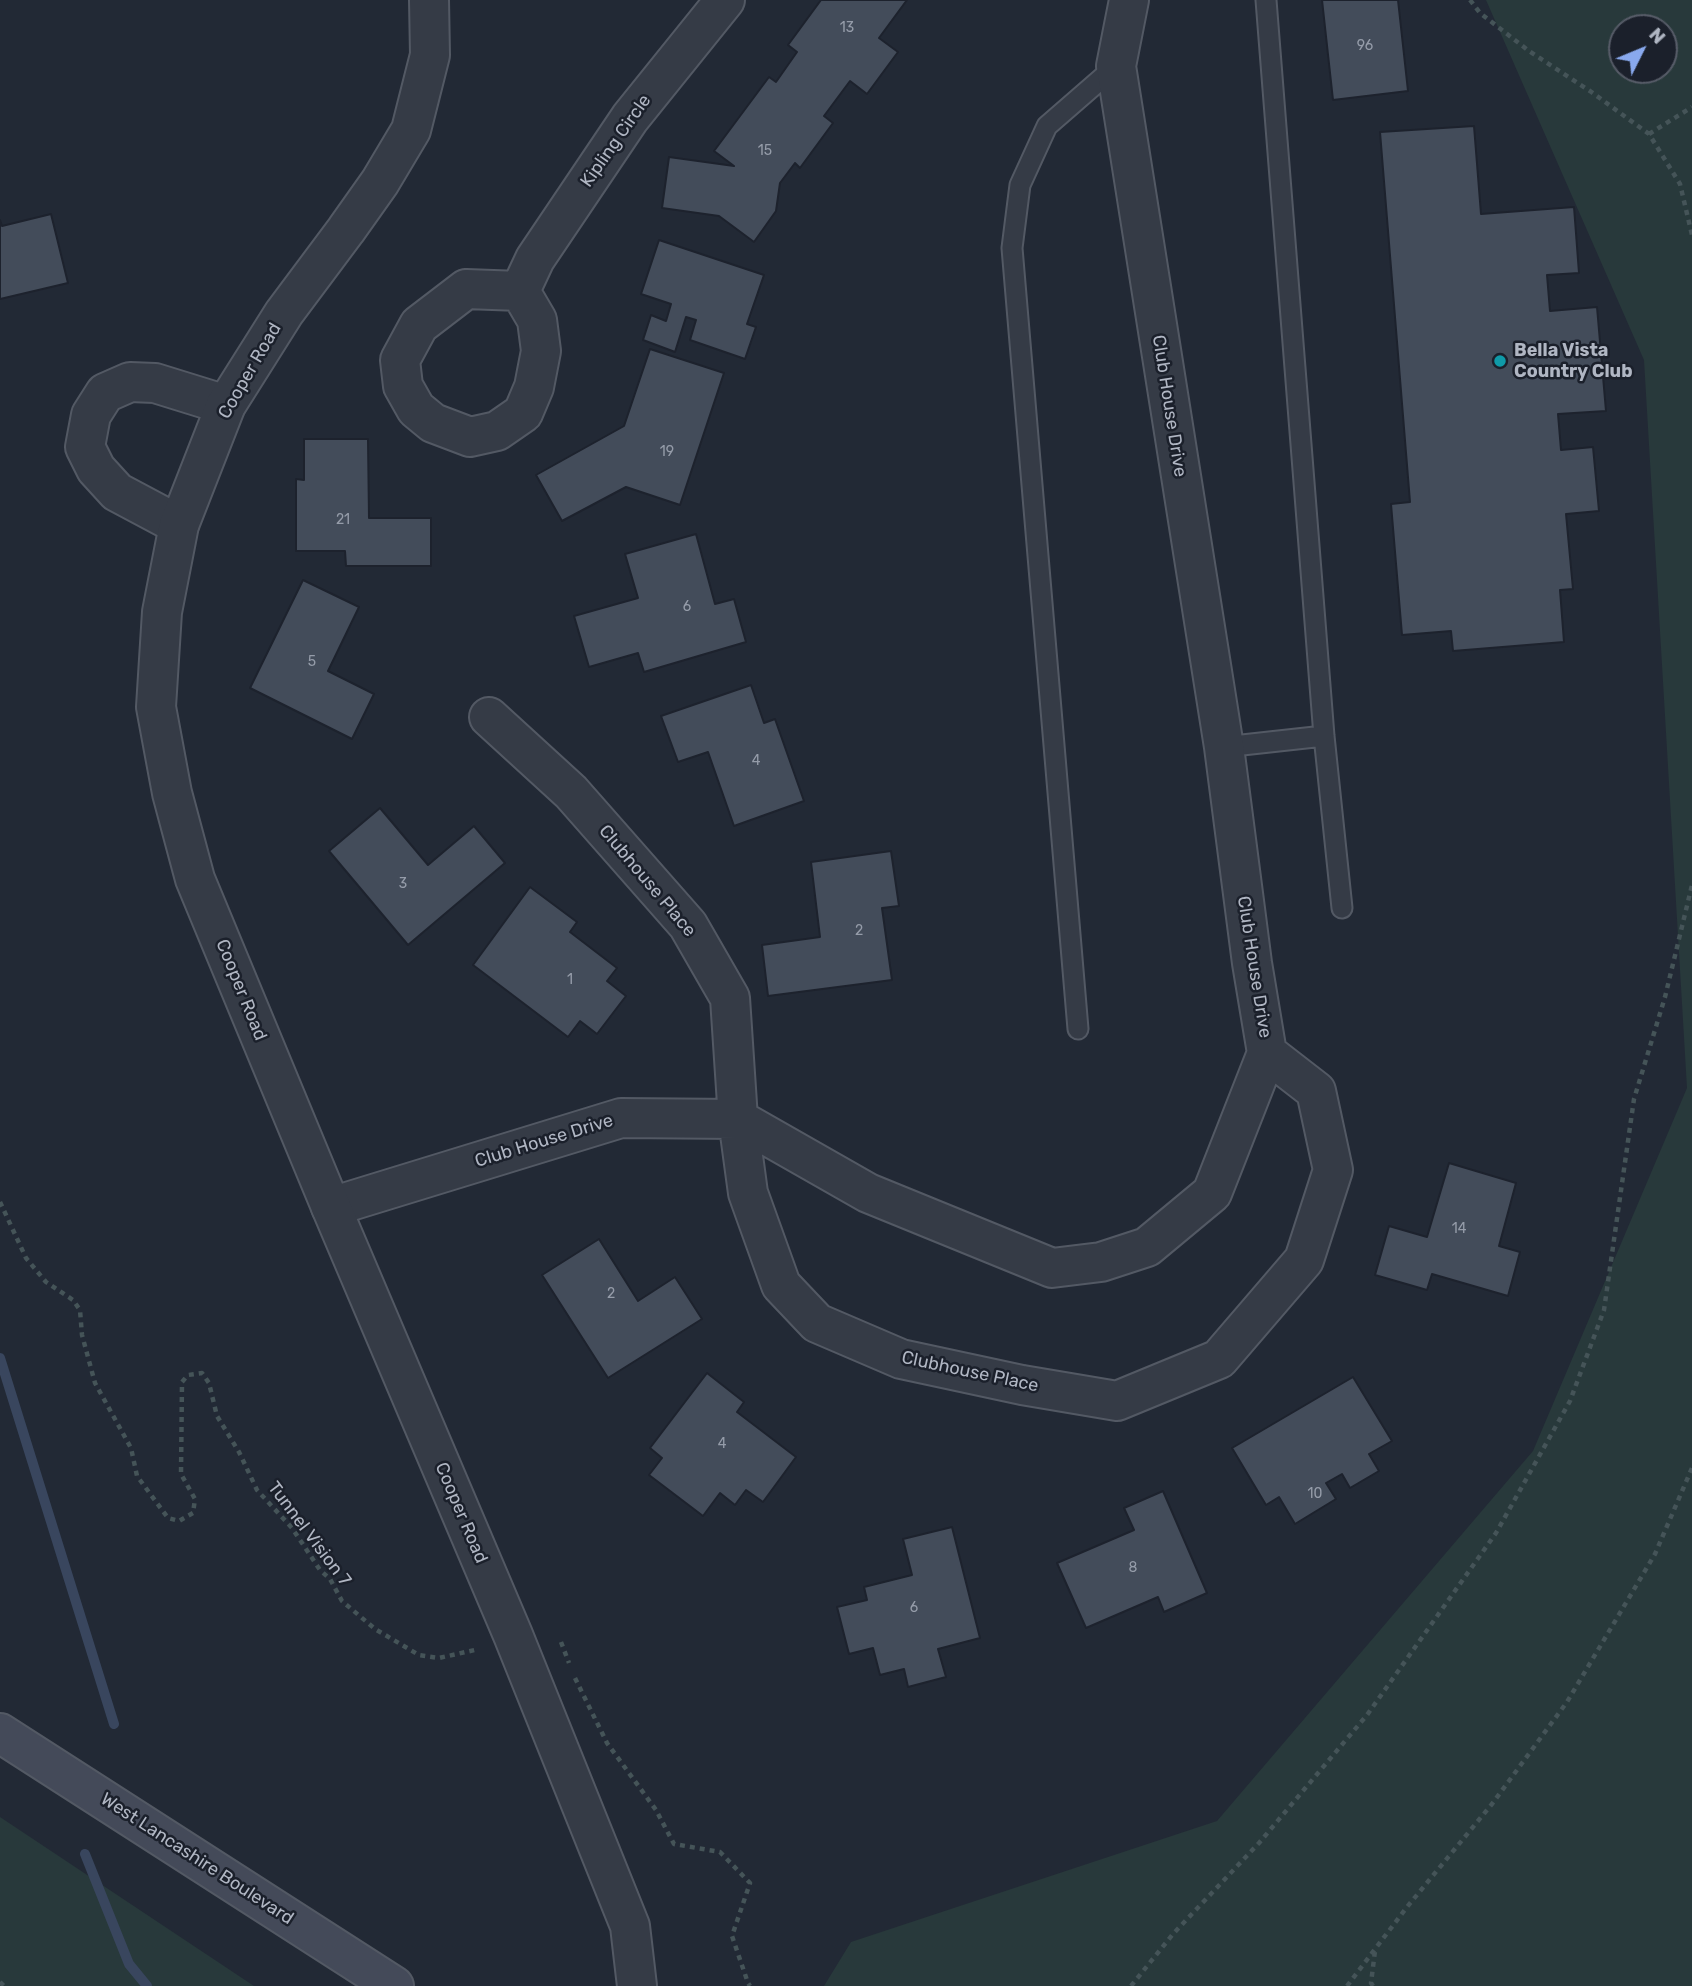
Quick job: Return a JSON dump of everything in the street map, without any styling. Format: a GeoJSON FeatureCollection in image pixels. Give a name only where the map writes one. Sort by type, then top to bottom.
{"type":"FeatureCollection","features":[{"type":"Feature","properties":{"kind":"main road","name":"West Lancashire Boulevard"},"geometry":{"type":"LineString","coordinates":[[0,1733],[394,1986]]}},
{"type":"Feature","properties":{"kind":"street","name":"Cooper Road"},"geometry":{"type":"LineString","coordinates":[[429,0],[430,55],[411,131],[346,230],[284,313],[226,405],[179,525],[162,612],[156,707],[172,793],[195,879],[513,1635],[630,1926],[637,1986]]}},
{"type":"Feature","properties":{"kind":"street","name":"Kipling Circle"},"geometry":{"type":"LineString","coordinates":[[520,291],[535,259],[630,118],[725,0]]}},
{"type":"Feature","properties":{"kind":"street","name":"Club House Drive"},"geometry":{"type":"LineString","coordinates":[[331,1207],[621,1118],[738,1119],[868,1193],[1052,1268],[1101,1262],[1147,1247],[1212,1193],[1267,1053],[1252,963],[1224,747],[1115,66],[1129,0]]}},
{"type":"Feature","properties":{"kind":"street"},"geometry":{"type":"LineString","coordinates":[[179,525],[117,492],[96,469],[85,447],[91,415],[105,393],[130,382],[155,383],[226,405]]}},
{"type":"Feature","properties":{"kind":"street","name":"Clubhouse Place"},"geometry":{"type":"LineString","coordinates":[[489,717],[571,792],[688,925],[730,998],[738,1119],[748,1193],[781,1285],[817,1324],[901,1359],[1022,1385],[1117,1401],[1219,1359],[1304,1260],[1333,1170],[1315,1091],[1267,1053]]}},
{"type":"Feature","properties":{"kind":"lane"},"geometry":{"type":"LineString","coordinates":[[1266,0],[1324,736],[1342,908]]}},
{"type":"Feature","properties":{"kind":"lane"},"geometry":{"type":"LineString","coordinates":[[1078,1029],[1012,248],[1020,185],[1047,126],[1115,66]]}},
{"type":"Feature","properties":{"kind":"lane"},"geometry":{"type":"LineString","coordinates":[[1224,747],[1324,736]]}},
{"type":"Feature","properties":{"kind":"path"},"geometry":{"type":"LineString","coordinates":[[1470,0],[1480,13],[1529,51],[1590,90],[1648,134],[1680,184],[1692,235]]}},
{"type":"Feature","properties":{"kind":"path"},"geometry":{"type":"LineString","coordinates":[[1648,134],[1692,107]]}},
{"type":"Feature","properties":{"kind":"path"},"geometry":{"type":"LineString","coordinates":[[1131,1986],[1173,1934],[1259,1843],[1367,1716],[1496,1533],[1570,1401],[1604,1310],[1634,1099],[1665,997],[1692,885]]}},
{"type":"Feature","properties":{"kind":"path","name":"Tunnel Vision 7"},"geometry":{"type":"LineString","coordinates":[[0,1202],[26,1258],[46,1282],[73,1300],[80,1310],[82,1335],[96,1383],[131,1448],[137,1476],[168,1518],[179,1521],[193,1513],[195,1499],[181,1474],[182,1382],[188,1375],[202,1373],[209,1383],[217,1416],[239,1452],[257,1490],[292,1528],[342,1601],[375,1629],[419,1655],[439,1658],[487,1647]]}},
{"type":"Feature","properties":{"kind":"path"},"geometry":{"type":"LineString","coordinates":[[1347,1986],[1406,1907],[1492,1804],[1567,1702],[1655,1554],[1692,1468]]}},
{"type":"Feature","properties":{"kind":"path"},"geometry":{"type":"LineString","coordinates":[[558,1637],[570,1666]]}},
{"type":"Feature","properties":{"kind":"path"},"geometry":{"type":"LineString","coordinates":[[574,1676],[607,1743],[656,1810],[674,1844],[720,1852],[750,1883],[732,1936],[750,1986]]}},
{"type":"Feature","properties":{"kind":"path"},"geometry":{"type":"LineString","coordinates":[[1373,1986],[1371,1983],[1375,1950]]}},
{"type":"Feature","properties":{"kind":"path"},"geometry":{"type":"LineString","coordinates":[[0,1982],[4,1986]]}},
{"type":"Feature","properties":{"kind":"shaded area"},"geometry":{"type":"Polygon","coordinates":[[[1486,0],[1692,0],[1692,1986],[824,1986],[851,1942],[1217,1821],[1533,1451],[1687,1088],[1644,360],[1486,0]]]}},
{"type":"Feature","properties":{"kind":"shaded area"},"geometry":{"type":"Polygon","coordinates":[[[0,1817],[254,1986],[0,1986],[0,1817]]]}},
{"type":"Feature","properties":{"kind":"building"},"geometry":{"type":"Polygon","coordinates":[[[821,0],[907,0],[879,38],[898,52],[867,94],[850,81],[824,116],[833,123],[800,168],[795,163],[780,183],[776,211],[754,242],[719,216],[662,208],[669,157],[734,166],[714,151],[769,77],[776,82],[797,52],[788,45],[821,0]]]}},
{"type":"Feature","properties":{"kind":"building"},"geometry":{"type":"Polygon","coordinates":[[[1322,0],[1398,0],[1408,91],[1333,100],[1322,0]]]}},
{"type":"Feature","properties":{"kind":"building","name":"Bella Vista Country Club"},"geometry":{"type":"Polygon","coordinates":[[[1474,126],[1481,214],[1574,207],[1579,273],[1547,275],[1550,311],[1597,307],[1606,411],[1558,414],[1561,450],[1593,447],[1599,511],[1566,514],[1573,589],[1560,590],[1564,642],[1453,651],[1451,631],[1402,635],[1391,504],[1410,502],[1380,132],[1474,126]]]}},
{"type":"Feature","properties":{"kind":"building"},"geometry":{"type":"Polygon","coordinates":[[[51,214],[68,283],[0,299],[0,220],[2,226],[51,214]]]}},
{"type":"Feature","properties":{"kind":"building"},"geometry":{"type":"Polygon","coordinates":[[[659,240],[764,275],[747,324],[756,327],[745,359],[690,340],[696,320],[686,317],[675,352],[643,340],[651,315],[666,321],[671,304],[641,294],[659,240]]]}},
{"type":"Feature","properties":{"kind":"building"},"geometry":{"type":"Polygon","coordinates":[[[650,349],[724,373],[680,505],[626,487],[562,521],[536,475],[624,426],[650,349]]]}},
{"type":"Feature","properties":{"kind":"building"},"geometry":{"type":"Polygon","coordinates":[[[304,439],[368,439],[369,518],[431,518],[431,566],[346,566],[345,551],[296,551],[296,479],[304,480],[304,439]]]}},
{"type":"Feature","properties":{"kind":"building"},"geometry":{"type":"Polygon","coordinates":[[[696,534],[715,604],[734,599],[746,642],[644,672],[638,653],[589,667],[574,616],[638,598],[625,554],[696,534]]]}},
{"type":"Feature","properties":{"kind":"building"},"geometry":{"type":"Polygon","coordinates":[[[303,580],[359,607],[328,671],[374,694],[352,739],[250,688],[303,580]]]}},
{"type":"Feature","properties":{"kind":"building"},"geometry":{"type":"Polygon","coordinates":[[[751,685],[764,723],[775,719],[804,801],[734,826],[708,752],[678,762],[661,716],[751,685]]]}},
{"type":"Feature","properties":{"kind":"building"},"geometry":{"type":"Polygon","coordinates":[[[380,808],[428,865],[474,826],[505,863],[408,945],[329,851],[380,808]]]}},
{"type":"Feature","properties":{"kind":"building"},"geometry":{"type":"Polygon","coordinates":[[[891,851],[899,906],[882,908],[892,980],[768,996],[762,945],[820,937],[811,862],[891,851]]]}},
{"type":"Feature","properties":{"kind":"building"},"geometry":{"type":"Polygon","coordinates":[[[530,887],[577,922],[570,932],[617,968],[607,981],[626,996],[597,1034],[580,1021],[568,1037],[473,965],[530,887]]]}},
{"type":"Feature","properties":{"kind":"building"},"geometry":{"type":"Polygon","coordinates":[[[1449,1163],[1516,1183],[1499,1246],[1520,1252],[1508,1296],[1432,1274],[1427,1290],[1375,1275],[1389,1226],[1427,1237],[1449,1163]]]}},
{"type":"Feature","properties":{"kind":"building"},"geometry":{"type":"Polygon","coordinates":[[[599,1239],[638,1301],[675,1277],[702,1319],[608,1378],[542,1275],[599,1239]]]}},
{"type":"Feature","properties":{"kind":"building"},"geometry":{"type":"Polygon","coordinates":[[[707,1373],[744,1402],[737,1412],[796,1457],[763,1502],[746,1490],[735,1505],[720,1493],[703,1516],[649,1475],[662,1458],[650,1448],[707,1373]]]}},
{"type":"Feature","properties":{"kind":"building"},"geometry":{"type":"Polygon","coordinates":[[[1353,1377],[1392,1441],[1369,1454],[1379,1471],[1350,1488],[1342,1474],[1326,1483],[1336,1499],[1295,1524],[1279,1497],[1266,1505],[1232,1448],[1353,1377]]]}},
{"type":"Feature","properties":{"kind":"building"},"geometry":{"type":"Polygon","coordinates":[[[1163,1491],[1207,1593],[1164,1612],[1158,1597],[1086,1628],[1057,1563],[1134,1530],[1124,1508],[1163,1491]]]}},
{"type":"Feature","properties":{"kind":"building"},"geometry":{"type":"Polygon","coordinates":[[[952,1527],[980,1638],[938,1649],[946,1677],[908,1687],[904,1669],[880,1675],[873,1648],[849,1654],[837,1607],[867,1600],[864,1587],[912,1575],[903,1539],[952,1527]]]}},
{"type":"Feature","properties":{"kind":"waterway"},"geometry":{"type":"LineString","coordinates":[[0,1358],[114,1724]]}},
{"type":"Feature","properties":{"kind":"waterway"},"geometry":{"type":"LineString","coordinates":[[85,1854],[129,1964],[147,1986]]}},
{"type":"Feature","properties":{"kind":"place","name":"Bella Vista Country Club"},"geometry":{"type":"Point","coordinates":[1500,361]}}]}
